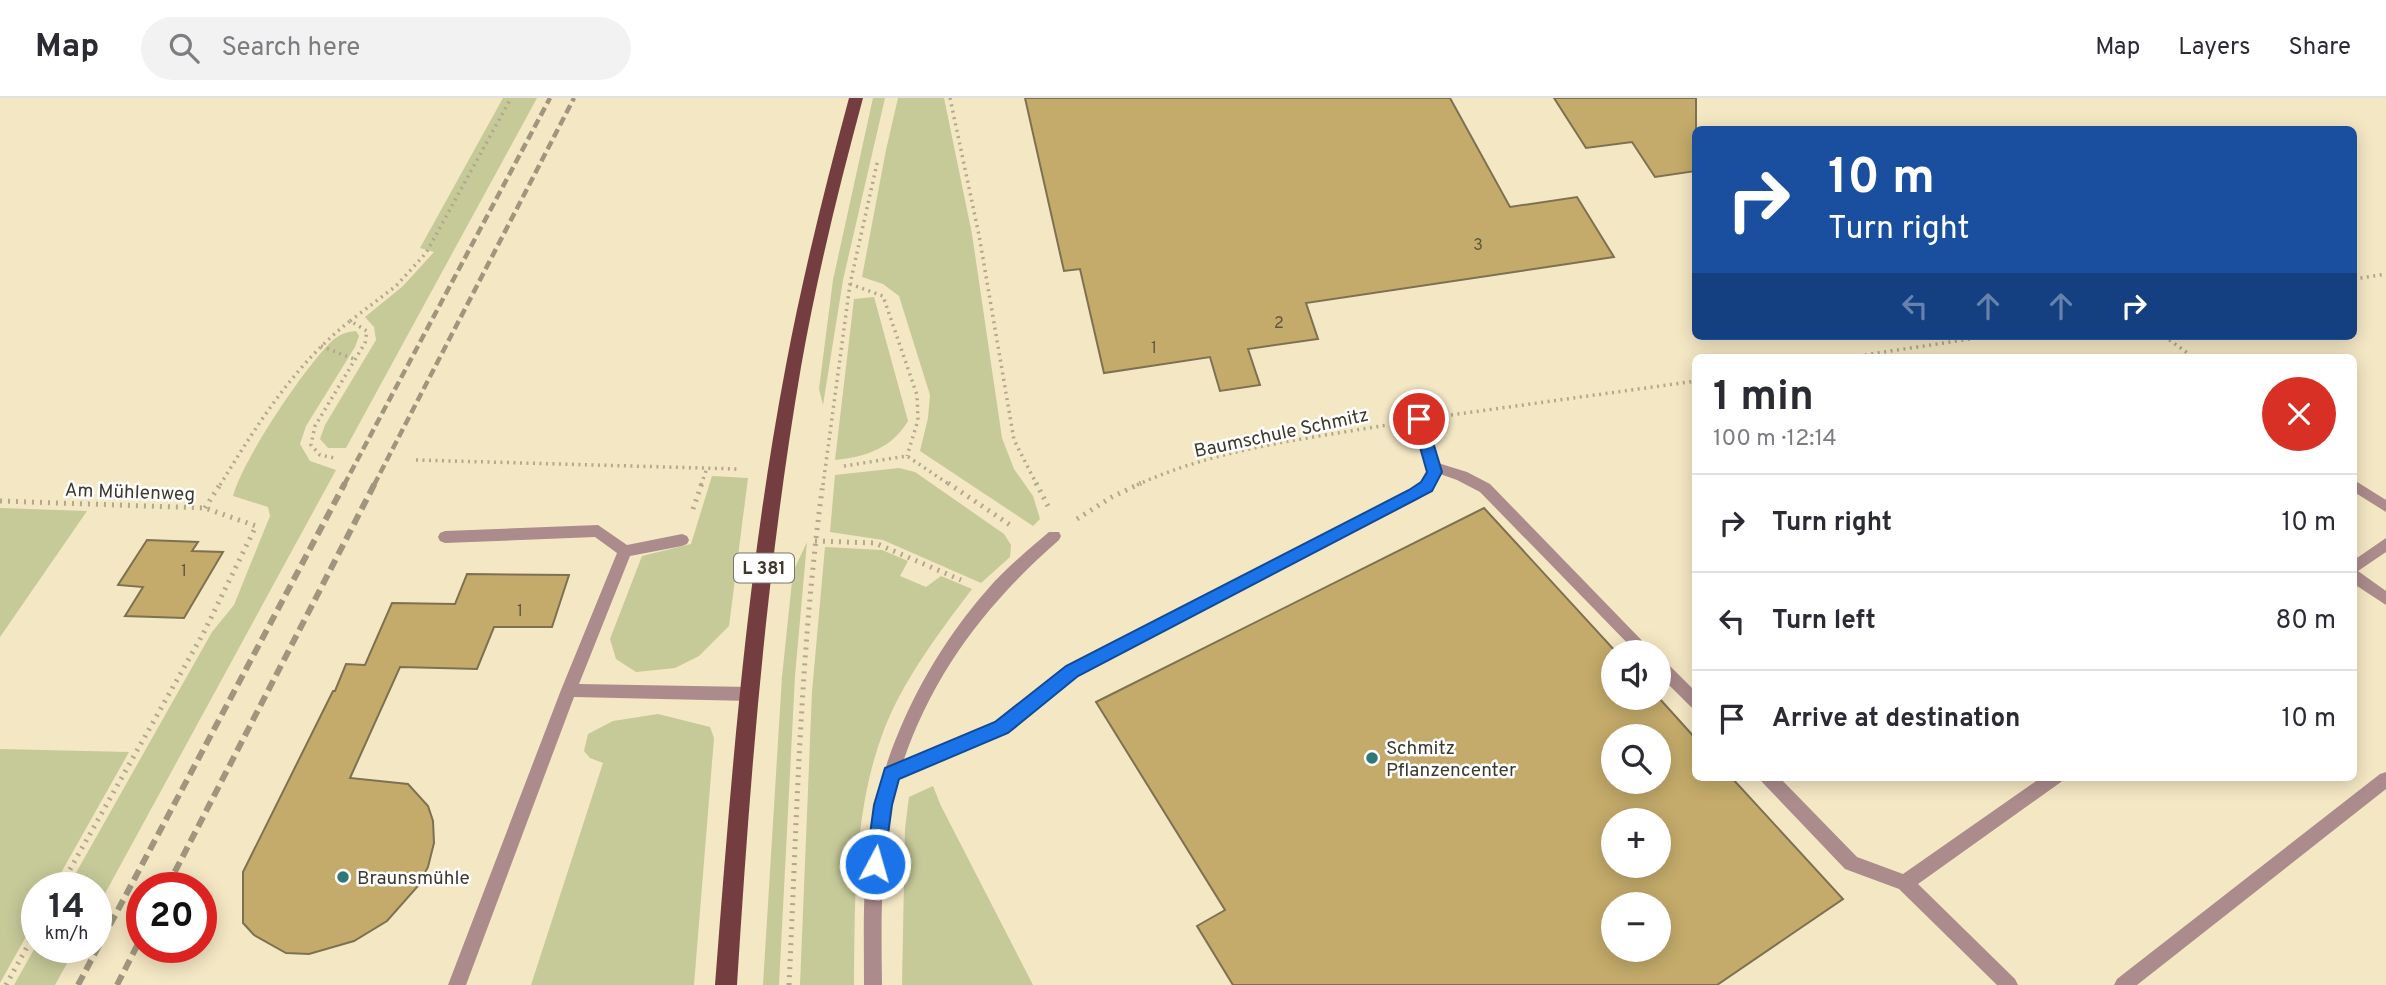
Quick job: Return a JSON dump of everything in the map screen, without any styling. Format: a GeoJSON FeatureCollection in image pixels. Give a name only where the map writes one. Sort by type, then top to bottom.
{"type":"FeatureCollection","features":[{"type":"Feature","properties":{"kind":"main road","name":"L 381"},"geometry":{"type":"LineString","coordinates":[[726,985],[750,694],[782,444],[811,279],[856,98]]}},
{"type":"Feature","properties":{"kind":"lane"},"geometry":{"type":"LineString","coordinates":[[892,774],[1002,727],[1072,671],[1414,495],[1430,481],[1434,467],[1419,419]]}},
{"type":"Feature","properties":{"kind":"lane"},"geometry":{"type":"LineString","coordinates":[[1434,467],[1462,476],[1485,488],[1634,640]]}},
{"type":"Feature","properties":{"kind":"lane"},"geometry":{"type":"LineString","coordinates":[[2357,487],[2386,508]]}},
{"type":"Feature","properties":{"kind":"lane"},"geometry":{"type":"LineString","coordinates":[[445,537],[598,531],[625,551],[682,540]]}},
{"type":"Feature","properties":{"kind":"lane"},"geometry":{"type":"LineString","coordinates":[[873,985],[876,855],[883,805],[892,774],[926,692],[993,593],[1054,536]]}},
{"type":"Feature","properties":{"kind":"lane"},"geometry":{"type":"LineString","coordinates":[[2357,565],[2386,544]]}},
{"type":"Feature","properties":{"kind":"lane"},"geometry":{"type":"LineString","coordinates":[[457,985],[625,551]]}},
{"type":"Feature","properties":{"kind":"lane"},"geometry":{"type":"LineString","coordinates":[[2357,578],[2386,599]]}},
{"type":"Feature","properties":{"kind":"lane"},"geometry":{"type":"LineString","coordinates":[[1671,677],[1692,698]]}},
{"type":"Feature","properties":{"kind":"lane"},"geometry":{"type":"LineString","coordinates":[[569,690],[750,694]]}},
{"type":"Feature","properties":{"kind":"lane"},"geometry":{"type":"LineString","coordinates":[[2123,985],[2386,779]]}},
{"type":"Feature","properties":{"kind":"lane"},"geometry":{"type":"LineString","coordinates":[[1772,781],[1851,863],[1905,883],[2009,985]]}},
{"type":"Feature","properties":{"kind":"lane"},"geometry":{"type":"LineString","coordinates":[[1905,883],[2049,781]]}},
{"type":"Feature","properties":{"kind":"path"},"geometry":{"type":"LineString","coordinates":[[205,508],[282,393],[320,346],[396,286],[426,253],[511,98]]}},
{"type":"Feature","properties":{"kind":"path"},"geometry":{"type":"LineString","coordinates":[[950,98],[979,235],[1014,440],[1026,468],[1046,501],[1054,536]]}},
{"type":"Feature","properties":{"kind":"path"},"geometry":{"type":"LineString","coordinates":[[789,985],[802,696],[816,541],[850,284],[879,153]]}},
{"type":"Feature","properties":{"kind":"path"},"geometry":{"type":"LineString","coordinates":[[2357,279],[2386,274]]}},
{"type":"Feature","properties":{"kind":"path"},"geometry":{"type":"LineString","coordinates":[[850,284],[883,296],[916,395],[918,420],[907,456]]}},
{"type":"Feature","properties":{"kind":"path"},"geometry":{"type":"LineString","coordinates":[[335,458],[320,455],[311,445],[315,426],[365,343],[367,331],[350,321]]}},
{"type":"Feature","properties":{"kind":"path"},"geometry":{"type":"LineString","coordinates":[[1872,354],[1963,340]]}},
{"type":"Feature","properties":{"kind":"path"},"geometry":{"type":"LineString","coordinates":[[2170,340],[2189,354]]}},
{"type":"Feature","properties":{"kind":"path"},"geometry":{"type":"LineString","coordinates":[[320,346],[354,359]]}},
{"type":"Feature","properties":{"kind":"path","name":"Baumschule Schmitz"},"geometry":{"type":"LineString","coordinates":[[1054,536],[1104,501],[1142,482],[1182,468],[1267,446],[1419,419],[1692,382]]}},
{"type":"Feature","properties":{"kind":"path"},"geometry":{"type":"LineString","coordinates":[[845,466],[907,456],[1016,529],[1038,550]]}},
{"type":"Feature","properties":{"kind":"path"},"geometry":{"type":"LineString","coordinates":[[416,460],[738,469]]}},
{"type":"Feature","properties":{"kind":"path"},"geometry":{"type":"LineString","coordinates":[[682,540],[707,468]]}},
{"type":"Feature","properties":{"kind":"path","name":"Am Mühlenweg"},"geometry":{"type":"LineString","coordinates":[[0,501],[205,508],[256,526],[204,632],[68,872]]}},
{"type":"Feature","properties":{"kind":"path"},"geometry":{"type":"LineString","coordinates":[[816,541],[875,543],[993,593]]}},
{"type":"Feature","properties":{"kind":"path"},"geometry":{"type":"LineString","coordinates":[[6,985],[21,958]]}},
{"type":"Feature","properties":{"kind":"green space"},"geometry":{"type":"Polygon","coordinates":[[[503,98],[537,98],[346,448],[328,448],[320,439],[325,425],[376,340],[374,327],[365,317],[403,286],[434,252],[420,248],[503,98]]]}},
{"type":"Feature","properties":{"kind":"green space"},"geometry":{"type":"Polygon","coordinates":[[[873,98],[885,98],[843,280],[823,405],[819,389],[833,280],[873,98]]]}},
{"type":"Feature","properties":{"kind":"green space"},"geometry":{"type":"Polygon","coordinates":[[[898,98],[944,98],[972,234],[1002,438],[1014,469],[1033,496],[1040,519],[1033,526],[920,451],[930,395],[899,296],[883,284],[862,277],[898,98]]]}},
{"type":"Feature","properties":{"kind":"green space"},"geometry":{"type":"Polygon","coordinates":[[[874,297],[908,421],[894,438],[877,450],[835,460],[854,299],[874,297]]]}},
{"type":"Feature","properties":{"kind":"green space"},"geometry":{"type":"Polygon","coordinates":[[[356,331],[359,336],[355,347],[306,426],[300,444],[310,461],[336,470],[112,881],[112,872],[76,872],[212,632],[234,605],[270,516],[268,507],[233,496],[239,480],[261,438],[306,371],[335,339],[356,331]]]}},
{"type":"Feature","properties":{"kind":"green space"},"geometry":{"type":"Polygon","coordinates":[[[899,468],[915,472],[1004,534],[1011,545],[1010,557],[981,583],[883,540],[830,532],[835,475],[899,468]]]}},
{"type":"Feature","properties":{"kind":"green space"},"geometry":{"type":"Polygon","coordinates":[[[712,476],[748,478],[729,626],[699,656],[675,668],[636,672],[616,659],[610,639],[642,556],[691,544],[712,476]]]}},
{"type":"Feature","properties":{"kind":"green space"},"geometry":{"type":"Polygon","coordinates":[[[0,508],[87,511],[0,637],[0,508]]]}},
{"type":"Feature","properties":{"kind":"green space"},"geometry":{"type":"Polygon","coordinates":[[[807,542],[795,676],[779,985],[763,985],[782,677],[793,572],[807,542]]]}},
{"type":"Feature","properties":{"kind":"green space"},"geometry":{"type":"Polygon","coordinates":[[[825,547],[882,550],[908,561],[900,576],[926,587],[941,576],[972,589],[910,677],[890,715],[873,765],[858,859],[854,985],[800,985],[812,692],[825,547]]]}},
{"type":"Feature","properties":{"kind":"green space"},"geometry":{"type":"Polygon","coordinates":[[[658,714],[710,727],[714,738],[694,985],[531,985],[603,763],[590,758],[584,751],[588,734],[613,721],[658,714]]]}},
{"type":"Feature","properties":{"kind":"green space"},"geometry":{"type":"Polygon","coordinates":[[[0,749],[129,752],[61,872],[21,872],[21,946],[0,983],[0,749]]]}},
{"type":"Feature","properties":{"kind":"green space"},"geometry":{"type":"Polygon","coordinates":[[[933,786],[1033,985],[902,985],[905,829],[909,797],[933,786]]]}},
{"type":"Feature","properties":{"kind":"green space"},"geometry":{"type":"Polygon","coordinates":[[[26,963],[67,963],[55,985],[14,985],[26,963]]]}},
{"type":"Feature","properties":{"kind":"building"},"geometry":{"type":"Polygon","coordinates":[[[1025,98],[1450,98],[1510,207],[1577,197],[1614,257],[1306,303],[1318,339],[1248,349],[1260,385],[1220,391],[1210,357],[1104,373],[1080,269],[1064,271],[1025,98]]]}},
{"type":"Feature","properties":{"kind":"building"},"geometry":{"type":"Polygon","coordinates":[[[1554,98],[1696,98],[1696,126],[1692,126],[1692,172],[1655,177],[1632,142],[1586,148],[1554,98]]]}},
{"type":"Feature","properties":{"kind":"building","name":"Schmitz Pflanzencenter"},"geometry":{"type":"Polygon","coordinates":[[[1484,508],[1605,640],[1601,640],[1601,710],[1670,710],[1692,735],[1692,781],[1735,781],[1843,899],[1717,985],[1233,985],[1197,926],[1225,910],[1096,702],[1484,508]]]}},
{"type":"Feature","properties":{"kind":"building"},"geometry":{"type":"Polygon","coordinates":[[[147,540],[198,542],[192,551],[223,552],[184,618],[125,616],[143,587],[118,585],[147,540]]]}},
{"type":"Feature","properties":{"kind":"building"},"geometry":{"type":"Polygon","coordinates":[[[467,574],[569,575],[552,627],[494,627],[477,669],[400,667],[350,778],[408,784],[428,806],[433,821],[434,843],[428,867],[418,886],[387,921],[354,941],[309,954],[286,953],[254,935],[243,923],[243,872],[335,691],[346,664],[365,665],[392,603],[455,604],[467,574]]]}},
{"type":"Feature","properties":{"kind":"railway"},"geometry":{"type":"LineString","coordinates":[[344,485],[550,98]]}},
{"type":"Feature","properties":{"kind":"railway"},"geometry":{"type":"LineString","coordinates":[[374,485],[574,98]]}},
{"type":"Feature","properties":{"kind":"railway"},"geometry":{"type":"LineString","coordinates":[[78,985],[345,483]]}},
{"type":"Feature","properties":{"kind":"railway"},"geometry":{"type":"LineString","coordinates":[[175,872],[375,483]]}},
{"type":"Feature","properties":{"kind":"railway"},"geometry":{"type":"LineString","coordinates":[[117,985],[128,963]]}},
{"type":"Feature","properties":{"kind":"place","name":"Schmitz Pflanzencenter"},"geometry":{"type":"Point","coordinates":[1372,758]}},
{"type":"Feature","properties":{"kind":"place","name":"Braunsmühle"},"geometry":{"type":"Point","coordinates":[343,877]}},
{"type":"Feature","properties":{"kind":"route"},"geometry":{"type":"LineString","coordinates":[[875,864],[883,805],[892,774],[1002,727],[1072,671],[1414,495],[1434,476],[1434,467],[1419,419]]}}]}
